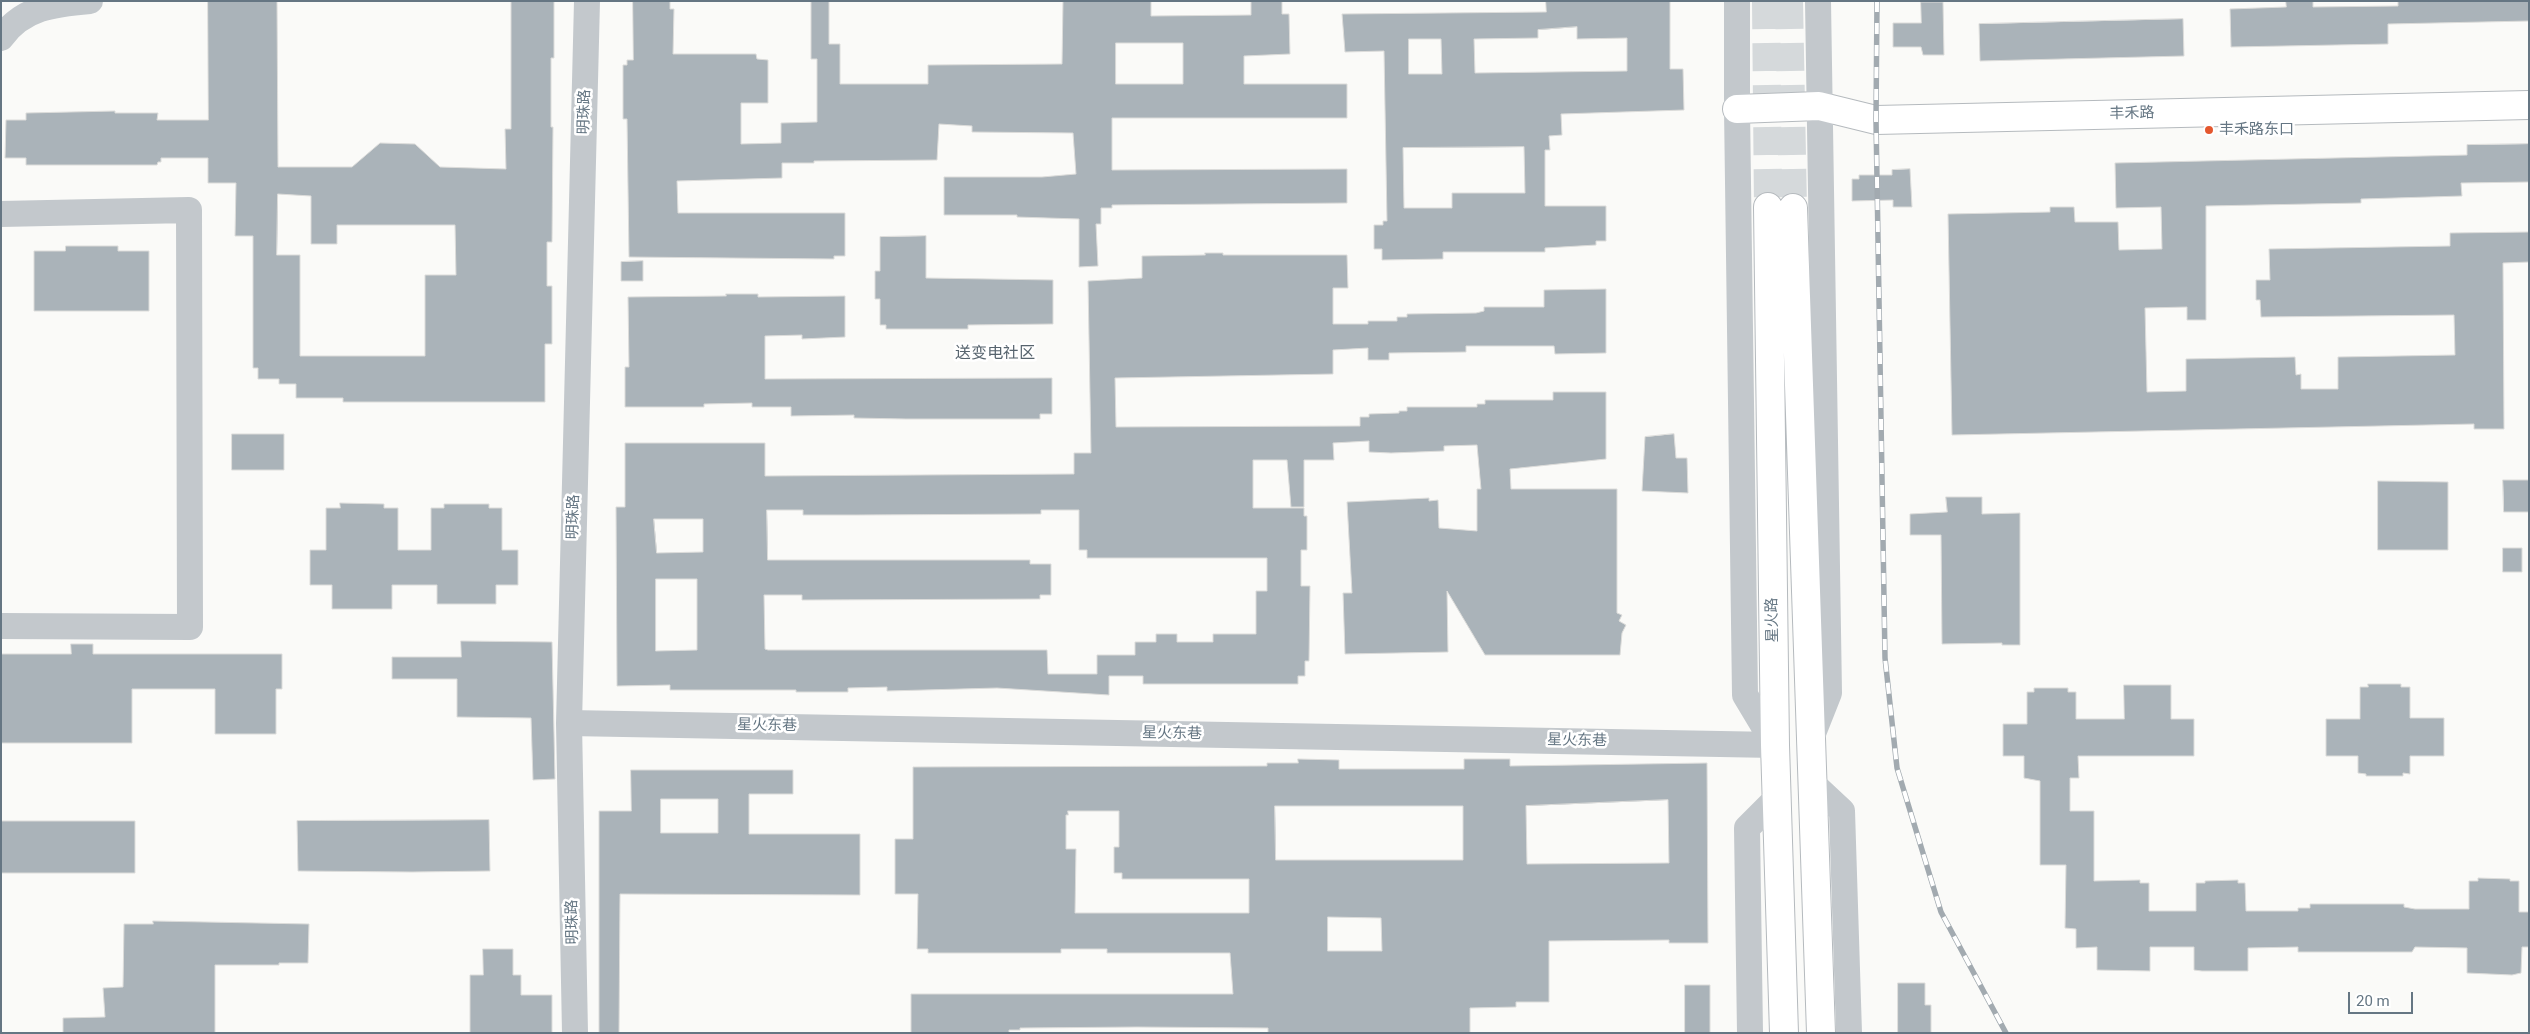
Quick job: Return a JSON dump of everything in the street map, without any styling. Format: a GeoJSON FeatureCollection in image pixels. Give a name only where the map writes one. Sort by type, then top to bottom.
{"type":"FeatureCollection","features":[{"type":"Feature","properties":{"kind":"main road","name":"丰禾路"},"geometry":{"type":"LineString","coordinates":[[1737,109],[1819,106],[1876,120],[2529,105]]}},
{"type":"Feature","properties":{"kind":"main road","name":"星火路"},"geometry":{"type":"LineString","coordinates":[[1784,1033],[1775,745],[1780,208],[1810,741],[1821,1033]]}},
{"type":"Feature","properties":{"kind":"street"},"geometry":{"type":"LineString","coordinates":[[1,38],[10,26],[32,11],[55,3],[90,1]]}},
{"type":"Feature","properties":{"kind":"street","name":"明珠路"},"geometry":{"type":"LineString","coordinates":[[575,1033],[569,723],[587,1]]}},
{"type":"Feature","properties":{"kind":"street"},"geometry":{"type":"LineString","coordinates":[[1737,1],[1745,695],[1775,745]]}},
{"type":"Feature","properties":{"kind":"street"},"geometry":{"type":"LineString","coordinates":[[1810,741],[1829,693],[1818,1]]}},
{"type":"Feature","properties":{"kind":"street"},"geometry":{"type":"LineString","coordinates":[[1,214],[189,210],[190,627],[1,626]]}},
{"type":"Feature","properties":{"kind":"street","name":"星火东巷"},"geometry":{"type":"LineString","coordinates":[[569,723],[1775,745]]}},
{"type":"Feature","properties":{"kind":"street"},"geometry":{"type":"LineString","coordinates":[[1812,783],[1842,811],[1849,1033]]}},
{"type":"Feature","properties":{"kind":"street"},"geometry":{"type":"LineString","coordinates":[[1750,1033],[1747,828],[1777,798]]}},
{"type":"Feature","properties":{"kind":"building"},"geometry":{"type":"Polygon","coordinates":[[[208,1],[277,1],[278,167],[352,167],[380,143],[415,144],[440,167],[506,169],[505,129],[511,129],[511,1],[554,1],[554,58],[551,58],[551,127],[553,127],[552,242],[547,242],[547,286],[552,286],[552,344],[545,344],[545,402],[343,402],[343,398],[296,398],[296,384],[279,384],[279,379],[258,379],[258,368],[253,368],[253,236],[235,236],[236,183],[208,183],[208,158],[161,158],[161,162],[158,162],[157,165],[26,165],[26,158],[5,158],[6,120],[26,120],[26,113],[115,111],[115,113],[158,113],[157,120],[208,120],[208,1]],[[278,194],[277,255],[300,255],[300,356],[425,356],[425,275],[456,275],[455,225],[337,225],[337,244],[311,244],[311,196],[278,194]]]}},
{"type":"Feature","properties":{"kind":"building"},"geometry":{"type":"Polygon","coordinates":[[[633,1],[670,1],[670,9],[674,9],[673,54],[756,54],[757,59],[768,60],[768,103],[741,103],[741,144],[781,143],[781,123],[817,122],[817,59],[811,59],[811,1],[829,1],[829,44],[840,44],[840,84],[928,84],[928,65],[1062,64],[1063,1],[1151,1],[1151,16],[1251,15],[1251,1],[1282,1],[1282,14],[1289,14],[1290,54],[1244,56],[1244,84],[1347,84],[1347,118],[1112,118],[1112,170],[1347,169],[1347,203],[1112,205],[1112,208],[1101,208],[1101,224],[1096,224],[1098,266],[1079,267],[1079,219],[1017,217],[1017,215],[944,215],[944,177],[1042,177],[1076,174],[1073,133],[972,132],[972,126],[939,124],[937,160],[782,163],[782,178],[677,181],[678,213],[845,213],[845,256],[834,256],[834,259],[629,257],[627,119],[623,119],[623,65],[627,65],[627,60],[633,60],[633,1]],[[1116,43],[1116,84],[1183,84],[1183,43],[1116,43]]]}},
{"type":"Feature","properties":{"kind":"building"},"geometry":{"type":"Polygon","coordinates":[[[1546,1],[1670,1],[1670,69],[1683,69],[1684,110],[1561,114],[1562,135],[1549,136],[1550,150],[1545,150],[1545,206],[1606,206],[1606,241],[1596,241],[1596,245],[1545,248],[1545,252],[1443,252],[1443,259],[1382,260],[1382,249],[1374,249],[1374,225],[1383,225],[1383,221],[1387,221],[1384,51],[1345,52],[1342,14],[1546,12],[1546,1]],[[1577,27],[1538,30],[1538,38],[1474,39],[1475,73],[1627,71],[1627,38],[1577,39],[1577,27]],[[1409,39],[1409,74],[1442,74],[1441,39],[1409,39]],[[1524,147],[1403,148],[1404,208],[1452,208],[1452,193],[1525,193],[1524,147]]]}},
{"type":"Feature","properties":{"kind":"building"},"geometry":{"type":"Polygon","coordinates":[[[2286,1],[2313,1],[2313,7],[2398,6],[2398,1],[2529,1],[2529,21],[2388,24],[2388,44],[2231,47],[2230,9],[2286,7],[2286,1]]]}},
{"type":"Feature","properties":{"kind":"building"},"geometry":{"type":"Polygon","coordinates":[[[1921,2],[1943,2],[1944,55],[1923,55],[1921,47],[1893,47],[1893,23],[1921,23],[1921,2]]]}},
{"type":"Feature","properties":{"kind":"building"},"geometry":{"type":"Polygon","coordinates":[[[2183,19],[2184,56],[1980,61],[1979,24],[2183,19]]]}},
{"type":"Feature","properties":{"kind":"building"},"geometry":{"type":"Polygon","coordinates":[[[2529,144],[2529,182],[2461,183],[2462,196],[2361,199],[2361,203],[2206,206],[2206,320],[2187,320],[2187,307],[2145,308],[2147,392],[2186,391],[2186,359],[2295,357],[2296,375],[2301,374],[2301,389],[2338,389],[2338,357],[2455,355],[2454,315],[2261,317],[2260,300],[2256,300],[2256,280],[2270,280],[2269,249],[2450,246],[2450,233],[2529,232],[2529,262],[2503,263],[2504,429],[2474,429],[2474,424],[1952,435],[1948,214],[2050,212],[2050,207],[2074,207],[2075,222],[2118,222],[2119,250],[2162,249],[2161,207],[2116,208],[2115,163],[2467,155],[2467,145],[2529,144]]]}},
{"type":"Feature","properties":{"kind":"building"},"geometry":{"type":"Polygon","coordinates":[[[1910,169],[1912,207],[1893,207],[1893,200],[1852,201],[1852,179],[1859,179],[1859,175],[1892,175],[1892,170],[1910,169]]]}},
{"type":"Feature","properties":{"kind":"building"},"geometry":{"type":"Polygon","coordinates":[[[926,236],[926,278],[1053,280],[1053,324],[968,325],[968,329],[886,329],[886,325],[880,325],[880,299],[875,299],[875,271],[880,271],[880,237],[926,236]]]}},
{"type":"Feature","properties":{"kind":"building"},"geometry":{"type":"Polygon","coordinates":[[[66,246],[118,246],[118,251],[149,251],[149,311],[34,311],[34,251],[65,251],[66,246]]]}},
{"type":"Feature","properties":{"kind":"building"},"geometry":{"type":"Polygon","coordinates":[[[1205,253],[1223,253],[1223,255],[1347,255],[1348,288],[1333,288],[1333,324],[1368,324],[1368,321],[1397,321],[1397,317],[1407,317],[1407,314],[1476,313],[1484,311],[1484,307],[1544,307],[1544,290],[1606,289],[1606,353],[1555,354],[1554,346],[1466,346],[1466,352],[1389,353],[1389,360],[1368,360],[1368,348],[1333,350],[1333,374],[1115,378],[1116,427],[1360,426],[1360,417],[1369,417],[1369,414],[1399,413],[1399,411],[1407,411],[1407,407],[1477,407],[1477,404],[1485,404],[1485,400],[1553,400],[1553,392],[1606,392],[1606,459],[1510,469],[1511,489],[1617,489],[1617,613],[1622,615],[1619,621],[1626,625],[1622,633],[1620,655],[1485,655],[1447,591],[1448,652],[1345,654],[1343,593],[1352,593],[1347,502],[1429,498],[1429,501],[1438,500],[1439,528],[1477,531],[1477,489],[1481,489],[1477,445],[1444,446],[1444,451],[1391,453],[1369,452],[1369,441],[1333,443],[1334,460],[1304,460],[1304,507],[1291,507],[1287,460],[1253,460],[1253,508],[1304,508],[1304,516],[1307,516],[1307,550],[1301,550],[1301,586],[1310,586],[1309,661],[1305,661],[1305,676],[1298,676],[1298,684],[1143,684],[1143,676],[1109,676],[1109,695],[997,688],[887,691],[887,687],[848,688],[848,692],[796,692],[796,690],[670,690],[670,685],[617,686],[616,507],[625,507],[625,443],[765,443],[765,476],[1074,474],[1074,453],[1091,453],[1088,281],[1142,278],[1142,256],[1205,255],[1205,253]],[[767,510],[768,560],[1030,560],[1030,564],[1051,564],[1051,595],[1040,595],[1040,599],[802,600],[802,595],[764,595],[765,649],[768,650],[1047,650],[1048,674],[1097,674],[1097,655],[1135,655],[1135,642],[1156,642],[1156,634],[1177,634],[1177,642],[1213,642],[1213,634],[1256,634],[1256,591],[1267,591],[1267,558],[1087,558],[1087,550],[1079,550],[1079,510],[1041,510],[1041,514],[803,515],[803,510],[767,510]],[[654,519],[657,553],[703,552],[703,519],[654,519]],[[656,579],[656,651],[697,650],[697,579],[656,579]]]}},
{"type":"Feature","properties":{"kind":"building"},"geometry":{"type":"Polygon","coordinates":[[[643,261],[643,281],[621,281],[621,262],[643,261]]]}},
{"type":"Feature","properties":{"kind":"building"},"geometry":{"type":"Polygon","coordinates":[[[726,294],[758,294],[758,297],[845,296],[845,337],[802,339],[802,335],[765,336],[765,379],[1052,378],[1052,414],[1040,414],[1040,419],[906,419],[854,418],[854,415],[791,416],[791,407],[752,407],[752,403],[704,404],[704,407],[625,407],[625,367],[629,367],[628,297],[726,296],[726,294]]]}},
{"type":"Feature","properties":{"kind":"building"},"geometry":{"type":"Polygon","coordinates":[[[232,434],[284,434],[284,470],[232,470],[232,434]]]}},
{"type":"Feature","properties":{"kind":"building"},"geometry":{"type":"Polygon","coordinates":[[[1674,434],[1676,458],[1687,458],[1688,493],[1642,491],[1645,437],[1674,434]]]}},
{"type":"Feature","properties":{"kind":"building"},"geometry":{"type":"Polygon","coordinates":[[[2503,480],[2529,480],[2529,512],[2504,512],[2503,480]]]}},
{"type":"Feature","properties":{"kind":"building"},"geometry":{"type":"Polygon","coordinates":[[[2378,481],[2448,482],[2448,550],[2378,550],[2378,481]]]}},
{"type":"Feature","properties":{"kind":"building"},"geometry":{"type":"Polygon","coordinates":[[[1946,497],[1982,497],[1982,514],[2020,513],[2020,645],[2002,645],[2002,643],[1942,644],[1941,535],[1910,535],[1910,514],[1947,512],[1946,497]]]}},
{"type":"Feature","properties":{"kind":"building"},"geometry":{"type":"Polygon","coordinates":[[[340,503],[384,504],[384,508],[398,508],[398,550],[431,550],[431,508],[444,508],[444,504],[489,504],[489,508],[502,508],[502,550],[518,550],[518,585],[496,585],[496,604],[437,604],[437,585],[392,585],[392,609],[332,609],[332,585],[310,585],[310,550],[326,550],[326,508],[340,508],[340,503]]]}},
{"type":"Feature","properties":{"kind":"building"},"geometry":{"type":"Polygon","coordinates":[[[2503,548],[2522,548],[2522,572],[2503,572],[2503,548]]]}},
{"type":"Feature","properties":{"kind":"building"},"geometry":{"type":"Polygon","coordinates":[[[461,641],[552,642],[555,779],[533,780],[531,718],[457,717],[457,679],[392,679],[392,657],[461,657],[461,641]]]}},
{"type":"Feature","properties":{"kind":"building"},"geometry":{"type":"Polygon","coordinates":[[[71,644],[93,644],[93,654],[282,654],[282,689],[276,689],[276,734],[215,734],[215,689],[132,689],[132,743],[1,743],[1,654],[71,654],[71,644]]]}},
{"type":"Feature","properties":{"kind":"building"},"geometry":{"type":"Polygon","coordinates":[[[2368,684],[2401,684],[2401,687],[2410,687],[2410,718],[2444,718],[2444,756],[2410,756],[2410,774],[2403,773],[2403,776],[2366,776],[2366,774],[2358,773],[2358,756],[2326,756],[2326,719],[2360,719],[2360,687],[2368,687],[2368,684]]]}},
{"type":"Feature","properties":{"kind":"building"},"geometry":{"type":"Polygon","coordinates":[[[2124,685],[2171,685],[2171,719],[2194,719],[2194,756],[2078,756],[2079,778],[2070,778],[2070,811],[2094,811],[2094,881],[2140,880],[2140,883],[2149,883],[2149,911],[2196,911],[2196,883],[2238,880],[2238,883],[2245,883],[2246,911],[2298,911],[2298,908],[2310,908],[2310,904],[2404,904],[2404,907],[2415,909],[2469,909],[2469,881],[2478,881],[2478,878],[2510,879],[2510,881],[2519,881],[2519,912],[2529,912],[2529,947],[2522,947],[2521,973],[2512,975],[2467,973],[2467,948],[2415,947],[2412,952],[2298,952],[2298,947],[2248,948],[2248,971],[2202,971],[2194,970],[2194,947],[2150,947],[2150,971],[2097,970],[2097,947],[2076,948],[2076,929],[2065,928],[2066,865],[2040,865],[2040,781],[2024,778],[2024,756],[2003,756],[2003,724],[2027,724],[2027,692],[2034,692],[2034,688],[2068,688],[2068,692],[2076,692],[2076,719],[2124,719],[2124,685]]]}},
{"type":"Feature","properties":{"kind":"building"},"geometry":{"type":"Polygon","coordinates":[[[1298,759],[1339,760],[1339,769],[1464,769],[1464,759],[1510,759],[1510,766],[1707,763],[1708,943],[1669,943],[1669,940],[1549,941],[1549,1002],[1516,1002],[1516,1007],[1470,1008],[1470,1033],[1268,1033],[1268,1028],[1137,1027],[1020,1028],[1020,1030],[1009,1030],[1009,1033],[911,1033],[911,994],[1233,994],[1230,953],[1107,953],[1107,949],[1061,949],[1061,953],[928,953],[928,949],[917,949],[918,894],[895,894],[895,839],[913,839],[913,767],[1267,766],[1267,763],[1298,763],[1298,759]],[[1668,800],[1526,806],[1527,864],[1669,863],[1668,800]],[[1275,806],[1276,860],[1463,860],[1463,806],[1275,806]],[[1068,811],[1068,815],[1066,815],[1066,849],[1076,849],[1075,913],[1249,913],[1249,879],[1122,879],[1122,873],[1114,873],[1114,847],[1119,847],[1119,811],[1068,811]],[[1328,917],[1328,951],[1382,951],[1381,918],[1328,917]]]}},
{"type":"Feature","properties":{"kind":"building"},"geometry":{"type":"Polygon","coordinates":[[[631,770],[793,770],[793,794],[749,794],[749,834],[860,834],[860,895],[620,894],[619,1033],[599,1033],[599,811],[631,811],[631,770]],[[661,799],[661,833],[718,833],[718,799],[661,799]]]}},
{"type":"Feature","properties":{"kind":"building"},"geometry":{"type":"Polygon","coordinates":[[[489,820],[490,871],[298,871],[297,821],[489,820]]]}},
{"type":"Feature","properties":{"kind":"building"},"geometry":{"type":"Polygon","coordinates":[[[1,821],[135,821],[135,873],[1,873],[1,821]]]}},
{"type":"Feature","properties":{"kind":"building"},"geometry":{"type":"Polygon","coordinates":[[[153,921],[309,924],[308,963],[215,965],[215,1033],[63,1033],[63,1018],[105,1017],[103,988],[123,987],[124,924],[153,924],[153,921]]]}},
{"type":"Feature","properties":{"kind":"building"},"geometry":{"type":"Polygon","coordinates":[[[483,949],[513,949],[513,975],[521,975],[521,995],[552,995],[552,1033],[470,1033],[470,975],[483,975],[483,949]]]}},
{"type":"Feature","properties":{"kind":"building"},"geometry":{"type":"Polygon","coordinates":[[[1898,983],[1925,983],[1925,1005],[1931,1005],[1931,1033],[1898,1033],[1898,983]]]}},
{"type":"Feature","properties":{"kind":"building"},"geometry":{"type":"Polygon","coordinates":[[[1685,985],[1710,985],[1710,1033],[1685,1033],[1685,985]]]}},
{"type":"Feature","properties":{"kind":"tunnel"},"geometry":{"type":"LineString","coordinates":[[1766,1],[1768,207]]}},
{"type":"Feature","properties":{"kind":"tunnel"},"geometry":{"type":"LineString","coordinates":[[1789,1],[1793,208]]}},
{"type":"Feature","properties":{"kind":"railway"},"geometry":{"type":"LineString","coordinates":[[1877,1],[1876,120],[1885,658],[1897,768],[1941,912],[2006,1033]]}},
{"type":"Feature","properties":{"kind":"place","name":"丰禾路东口"},"geometry":{"type":"Point","coordinates":[2209,130]}},
{"type":"Feature","properties":{"kind":"district","name":"送变电社区"},"geometry":{"type":"Point","coordinates":[995,354]}}]}
